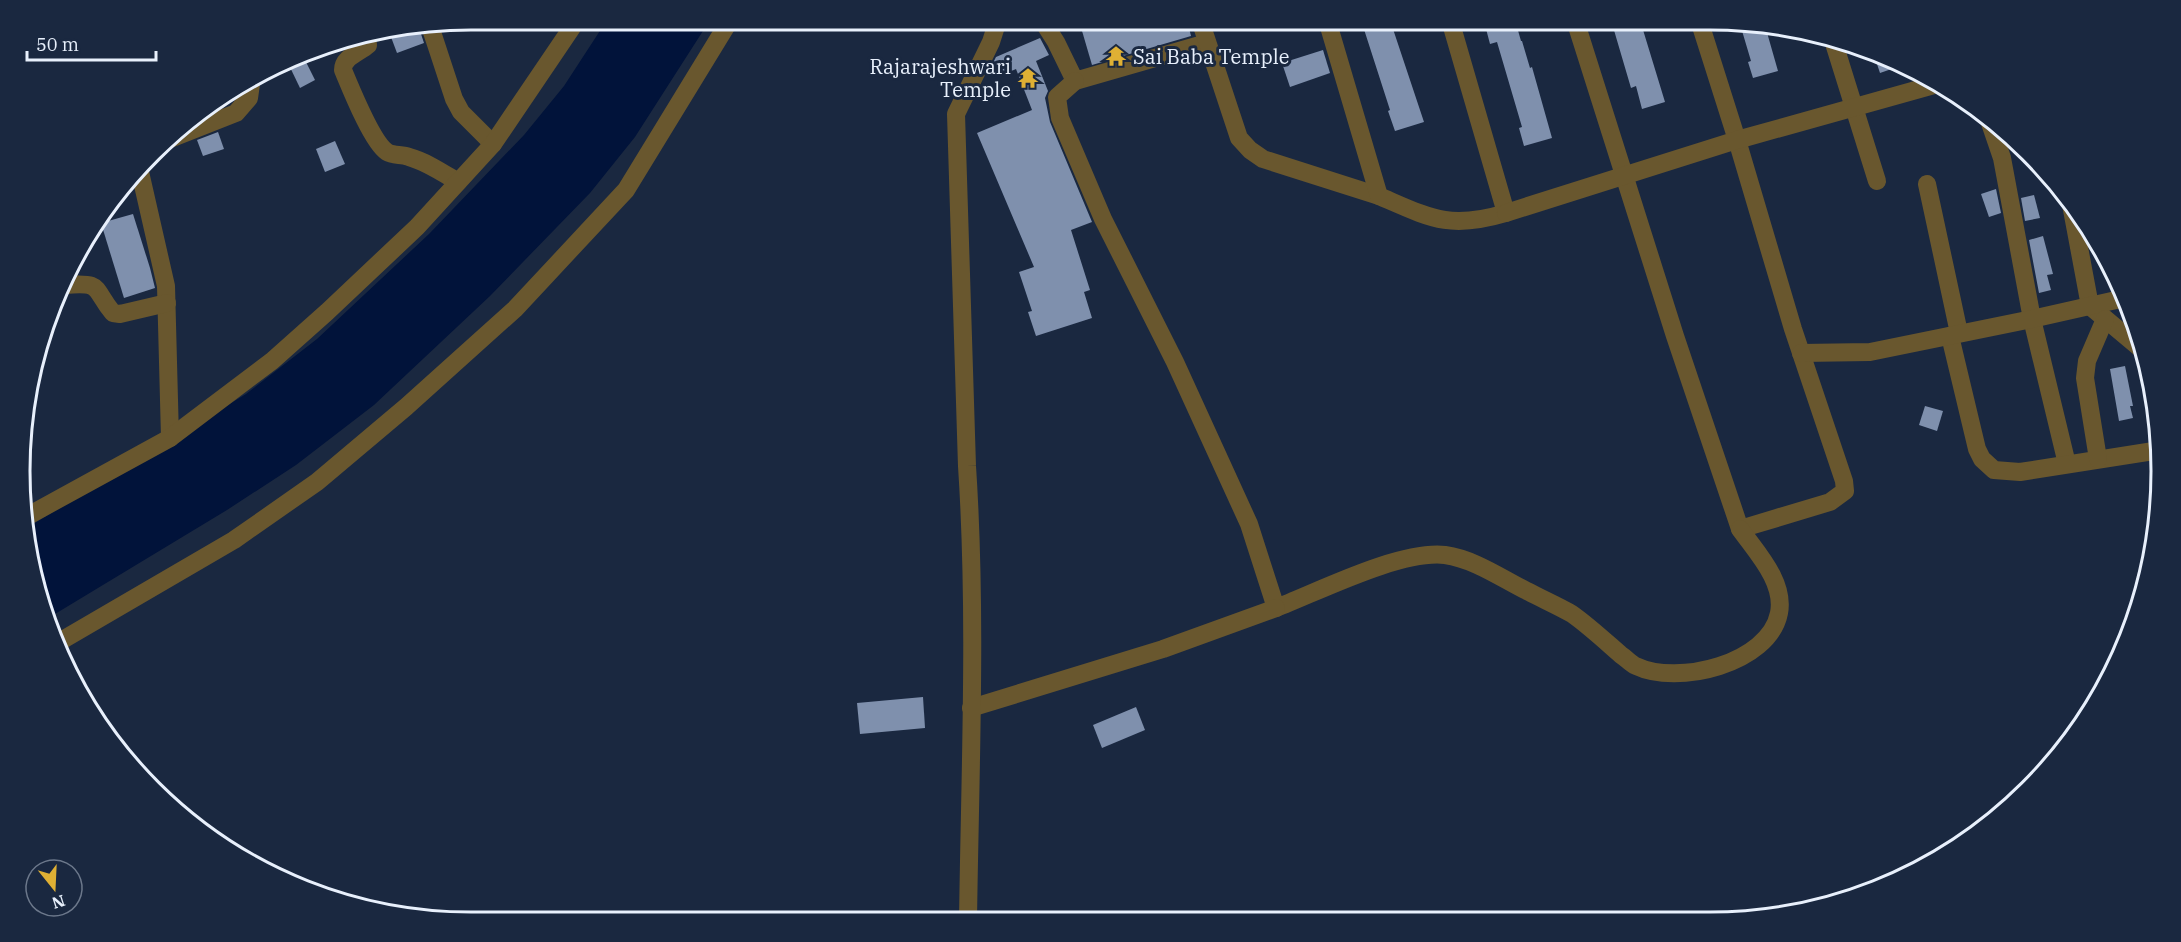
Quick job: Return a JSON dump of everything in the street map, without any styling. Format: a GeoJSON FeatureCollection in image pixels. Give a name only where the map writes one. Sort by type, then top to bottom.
{"type":"FeatureCollection","features":[{"type":"Feature","properties":{"kind":"street"},"geometry":{"type":"LineString","coordinates":[[32,513],[170,438],[272,361],[417,227],[493,144],[566,30]]}},
{"type":"Feature","properties":{"kind":"street"},"geometry":{"type":"LineString","coordinates":[[64,639],[234,540],[317,482],[406,407],[515,309],[626,190],[724,30]]}},
{"type":"Feature","properties":{"kind":"street"},"geometry":{"type":"LineString","coordinates":[[968,912],[971,708],[970,515],[956,114],[995,30]]}},
{"type":"Feature","properties":{"kind":"street"},"geometry":{"type":"LineString","coordinates":[[1048,30],[1075,81]]}},
{"type":"Feature","properties":{"kind":"street"},"geometry":{"type":"LineString","coordinates":[[1203,30],[1239,138],[1250,150],[1263,159],[1379,196],[1439,220],[1468,222],[1506,213],[1737,140],[1927,87]]}},
{"type":"Feature","properties":{"kind":"street"},"geometry":{"type":"LineString","coordinates":[[1330,30],[1379,196]]}},
{"type":"Feature","properties":{"kind":"street"},"geometry":{"type":"LineString","coordinates":[[1453,30],[1506,213]]}},
{"type":"Feature","properties":{"kind":"street"},"geometry":{"type":"LineString","coordinates":[[971,708],[1163,649],[1276,608],[1389,563],[1417,556],[1442,555],[1463,558],[1572,615],[1635,666],[1659,672],[1681,674],[1726,664],[1744,656],[1762,641],[1777,622],[1781,604],[1772,573],[1740,529],[1675,336],[1578,30]]}},
{"type":"Feature","properties":{"kind":"street"},"geometry":{"type":"LineString","coordinates":[[1702,30],[1801,353],[1844,481],[1845,491],[1830,502],[1740,529]]}},
{"type":"Feature","properties":{"kind":"street"},"geometry":{"type":"LineString","coordinates":[[432,32],[454,99],[461,112],[493,144]]}},
{"type":"Feature","properties":{"kind":"street"},"geometry":{"type":"LineString","coordinates":[[368,42],[368,45],[346,60],[343,70],[374,136],[389,154],[414,159],[458,182]]}},
{"type":"Feature","properties":{"kind":"street"},"geometry":{"type":"LineString","coordinates":[[1207,43],[1075,81],[1057,97],[1060,118],[1102,219],[1175,362],[1249,524],[1276,608]]}},
{"type":"Feature","properties":{"kind":"street"},"geometry":{"type":"LineString","coordinates":[[1836,48],[1877,181]]}},
{"type":"Feature","properties":{"kind":"street"},"geometry":{"type":"LineString","coordinates":[[190,131],[236,113],[249,98],[250,89]]}},
{"type":"Feature","properties":{"kind":"street"},"geometry":{"type":"LineString","coordinates":[[1994,133],[2002,158],[2032,319],[2067,464]]}},
{"type":"Feature","properties":{"kind":"street"},"geometry":{"type":"LineString","coordinates":[[141,178],[164,273],[167,303],[170,438]]}},
{"type":"Feature","properties":{"kind":"street"},"geometry":{"type":"LineString","coordinates":[[1927,184],[1964,398],[1977,449],[1982,459],[1994,470],[2020,472],[2150,451]]}},
{"type":"Feature","properties":{"kind":"street"},"geometry":{"type":"LineString","coordinates":[[2074,222],[2090,306],[2131,341]]}},
{"type":"Feature","properties":{"kind":"street"},"geometry":{"type":"LineString","coordinates":[[71,284],[86,283],[94,286],[101,292],[113,313],[120,314],[167,303]]}},
{"type":"Feature","properties":{"kind":"street"},"geometry":{"type":"LineString","coordinates":[[1801,353],[1870,352],[2116,299]]}},
{"type":"Feature","properties":{"kind":"street"},"geometry":{"type":"LineString","coordinates":[[2098,459],[2085,378],[2087,361],[2105,319]]}},
{"type":"Feature","properties":{"kind":"water"},"geometry":{"type":"Polygon","coordinates":[[[600,30],[704,30],[635,137],[590,193],[490,296],[374,405],[296,465],[227,510],[54,615],[38,557],[33,524],[246,394],[317,339],[429,234],[524,135],[564,86],[600,30]]]}},
{"type":"Feature","properties":{"kind":"building"},"geometry":{"type":"Polygon","coordinates":[[[1082,30],[1190,30],[1191,36],[1092,65],[1082,30]]]}},
{"type":"Feature","properties":{"kind":"building"},"geometry":{"type":"Polygon","coordinates":[[[1364,30],[1393,30],[1424,122],[1395,131],[1388,111],[1390,110],[1364,30]]]}},
{"type":"Feature","properties":{"kind":"building"},"geometry":{"type":"Polygon","coordinates":[[[1486,30],[1518,30],[1530,68],[1532,67],[1552,138],[1524,146],[1519,128],[1522,127],[1497,42],[1490,44],[1486,30]]]}},
{"type":"Feature","properties":{"kind":"building"},"geometry":{"type":"Polygon","coordinates":[[[1614,30],[1643,30],[1665,102],[1642,109],[1636,86],[1631,88],[1614,30]]]}},
{"type":"Feature","properties":{"kind":"building"},"geometry":{"type":"Polygon","coordinates":[[[1742,31],[1767,34],[1778,71],[1753,78],[1748,62],[1751,61],[1742,31]]]}},
{"type":"Feature","properties":{"kind":"building"},"geometry":{"type":"Polygon","coordinates":[[[421,33],[424,43],[397,53],[391,37],[421,33]]]}},
{"type":"Feature","properties":{"kind":"building"},"geometry":{"type":"Polygon","coordinates":[[[1040,38],[1049,55],[1036,61],[1048,91],[1045,98],[1050,122],[1092,222],[1071,230],[1090,290],[1084,292],[1092,318],[1036,336],[1028,312],[1032,311],[1019,272],[1034,267],[977,133],[1032,110],[1016,69],[1000,76],[994,61],[996,57],[1040,38]]]}},
{"type":"Feature","properties":{"kind":"building"},"geometry":{"type":"Polygon","coordinates":[[[1323,50],[1330,73],[1290,87],[1282,63],[1323,50]]]}},
{"type":"Feature","properties":{"kind":"building"},"geometry":{"type":"Polygon","coordinates":[[[306,62],[315,80],[300,88],[291,69],[306,62]]]}},
{"type":"Feature","properties":{"kind":"building"},"geometry":{"type":"Polygon","coordinates":[[[1877,63],[1891,69],[1880,73],[1877,63]]]}},
{"type":"Feature","properties":{"kind":"building"},"geometry":{"type":"Polygon","coordinates":[[[218,132],[224,149],[203,156],[197,140],[218,132]]]}},
{"type":"Feature","properties":{"kind":"building"},"geometry":{"type":"Polygon","coordinates":[[[335,141],[345,164],[325,172],[316,149],[335,141]]]}},
{"type":"Feature","properties":{"kind":"building"},"geometry":{"type":"Polygon","coordinates":[[[1996,189],[2001,213],[1989,217],[1981,194],[1996,189]]]}},
{"type":"Feature","properties":{"kind":"building"},"geometry":{"type":"Polygon","coordinates":[[[2034,195],[2040,218],[2025,221],[2021,198],[2034,195]]]}},
{"type":"Feature","properties":{"kind":"building"},"geometry":{"type":"Polygon","coordinates":[[[133,214],[155,288],[124,298],[103,228],[108,221],[133,214]]]}},
{"type":"Feature","properties":{"kind":"building"},"geometry":{"type":"Polygon","coordinates":[[[2043,236],[2053,274],[2047,275],[2051,290],[2039,293],[2029,240],[2043,236]]]}},
{"type":"Feature","properties":{"kind":"building"},"geometry":{"type":"Polygon","coordinates":[[[2125,366],[2133,406],[2130,406],[2133,418],[2119,421],[2110,369],[2125,366]]]}},
{"type":"Feature","properties":{"kind":"building"},"geometry":{"type":"Polygon","coordinates":[[[1925,406],[1943,411],[1937,431],[1919,425],[1925,406]]]}},
{"type":"Feature","properties":{"kind":"building"},"geometry":{"type":"Polygon","coordinates":[[[923,697],[925,728],[860,734],[857,703],[923,697]]]}},
{"type":"Feature","properties":{"kind":"building"},"geometry":{"type":"Polygon","coordinates":[[[1136,707],[1145,730],[1102,748],[1093,725],[1136,707]]]}},
{"type":"Feature","properties":{"kind":"place","name":"Sai Baba Temple"},"geometry":{"type":"Point","coordinates":[1116,56]}},
{"type":"Feature","properties":{"kind":"place","name":"Rajarajeshwari Temple"},"geometry":{"type":"Point","coordinates":[1028,78]}}]}
